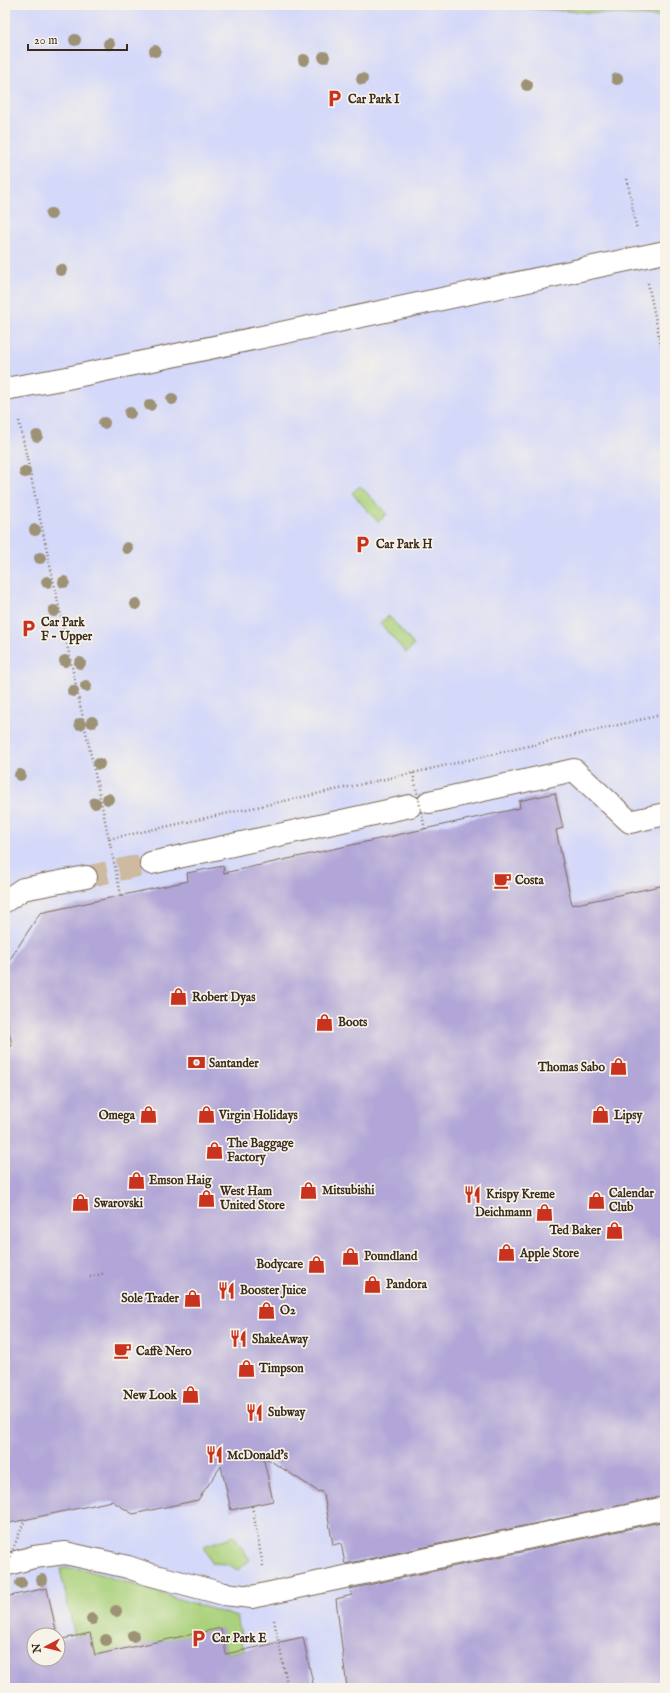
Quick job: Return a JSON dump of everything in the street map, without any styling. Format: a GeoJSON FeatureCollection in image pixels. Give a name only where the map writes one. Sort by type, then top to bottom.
{"type":"FeatureCollection","features":[{"type":"Feature","properties":{"kind":"lane"},"geometry":{"type":"LineString","coordinates":[[5,389],[67,378],[665,252]]}},
{"type":"Feature","properties":{"kind":"lane"},"geometry":{"type":"LineString","coordinates":[[151,863],[574,770],[630,822],[665,814]]}},
{"type":"Feature","properties":{"kind":"lane"},"geometry":{"type":"LineString","coordinates":[[5,901],[23,889],[86,877]]}},
{"type":"Feature","properties":{"kind":"lane"},"geometry":{"type":"LineString","coordinates":[[5,1565],[34,1557],[65,1553],[128,1567],[148,1574],[224,1594],[252,1597],[665,1508]]}},
{"type":"Feature","properties":{"kind":"path"},"geometry":{"type":"LineString","coordinates":[[5,347],[7,357]]}},
{"type":"Feature","properties":{"kind":"path"},"geometry":{"type":"LineString","coordinates":[[19,421],[121,895]]}},
{"type":"Feature","properties":{"kind":"path"},"geometry":{"type":"LineString","coordinates":[[110,839],[413,773],[665,714]]}},
{"type":"Feature","properties":{"kind":"path"},"geometry":{"type":"LineString","coordinates":[[413,773],[425,829]]}},
{"type":"Feature","properties":{"kind":"path"},"geometry":{"type":"LineString","coordinates":[[90,1277],[105,1273]]}},
{"type":"Feature","properties":{"kind":"path"},"geometry":{"type":"LineString","coordinates":[[252,1506],[268,1594],[288,1688]]}},
{"type":"Feature","properties":{"kind":"path"},"geometry":{"type":"LineString","coordinates":[[5,1568],[25,1520]]}},
{"type":"Feature","properties":{"kind":"shaded area"},"geometry":{"type":"Polygon","coordinates":[[[5,5],[665,5],[665,1688],[5,1688],[5,5]]]}},
{"type":"Feature","properties":{"kind":"green space"},"geometry":{"type":"Polygon","coordinates":[[[567,7],[665,9],[665,17],[522,8],[567,7]]]}},
{"type":"Feature","properties":{"kind":"green space"},"geometry":{"type":"Polygon","coordinates":[[[360,486],[387,514],[378,522],[352,493],[360,486]]]}},
{"type":"Feature","properties":{"kind":"green space"},"geometry":{"type":"Polygon","coordinates":[[[389,616],[414,645],[406,653],[380,623],[389,616]]]}},
{"type":"Feature","properties":{"kind":"green space"},"geometry":{"type":"Polygon","coordinates":[[[234,1536],[250,1560],[238,1570],[227,1564],[211,1563],[204,1546],[234,1536]]]}},
{"type":"Feature","properties":{"kind":"green space"},"geometry":{"type":"Polygon","coordinates":[[[60,1569],[83,1569],[237,1617],[244,1650],[226,1654],[221,1629],[95,1655],[90,1634],[75,1637],[60,1569]]]}},
{"type":"Feature","properties":{"kind":"building"},"geometry":{"type":"Polygon","coordinates":[[[555,793],[563,828],[556,830],[572,905],[665,885],[665,1496],[345,1564],[341,1543],[333,1545],[324,1495],[321,1491],[319,1492],[263,1456],[273,1501],[231,1510],[221,1466],[198,1500],[133,1514],[112,1501],[5,1524],[5,1047],[12,1046],[5,1009],[5,967],[40,913],[188,881],[187,873],[223,866],[224,873],[520,808],[519,801],[555,793]]]}},
{"type":"Feature","properties":{"kind":"building"},"geometry":{"type":"Polygon","coordinates":[[[665,1521],[665,1688],[347,1688],[336,1599],[352,1595],[350,1589],[665,1521]]]}},
{"type":"Feature","properties":{"kind":"building","name":"Car Park E"},"geometry":{"type":"Polygon","coordinates":[[[47,1588],[55,1627],[26,1627],[26,1667],[66,1667],[66,1638],[90,1633],[95,1655],[221,1628],[226,1654],[303,1637],[314,1688],[5,1688],[5,1597],[47,1588]]]}},
{"type":"Feature","properties":{"kind":"tunnel"},"geometry":{"type":"LineString","coordinates":[[86,877],[151,863]]}},
{"type":"Feature","properties":{"kind":"place","name":"Car Park I"},"geometry":{"type":"Point","coordinates":[335,99]}},
{"type":"Feature","properties":{"kind":"place","name":"Car Park H"},"geometry":{"type":"Point","coordinates":[363,544]}},
{"type":"Feature","properties":{"kind":"place","name":"Car Park F - Upper"},"geometry":{"type":"Point","coordinates":[28,629]}},
{"type":"Feature","properties":{"kind":"place","name":"Costa"},"geometry":{"type":"Point","coordinates":[502,880]}},
{"type":"Feature","properties":{"kind":"place","name":"Robert Dyas"},"geometry":{"type":"Point","coordinates":[179,997]}},
{"type":"Feature","properties":{"kind":"place","name":"Boots"},"geometry":{"type":"Point","coordinates":[325,1022]}},
{"type":"Feature","properties":{"kind":"place","name":"Santander"},"geometry":{"type":"Point","coordinates":[196,1063]}},
{"type":"Feature","properties":{"kind":"place","name":"Thomas Sabo"},"geometry":{"type":"Point","coordinates":[618,1067]}},
{"type":"Feature","properties":{"kind":"place","name":"Omega"},"geometry":{"type":"Point","coordinates":[148,1115]}},
{"type":"Feature","properties":{"kind":"place","name":"Virgin Holidays"},"geometry":{"type":"Point","coordinates":[206,1115]}},
{"type":"Feature","properties":{"kind":"place","name":"Lipsy"},"geometry":{"type":"Point","coordinates":[601,1115]}},
{"type":"Feature","properties":{"kind":"place","name":"The Baggage Factory"},"geometry":{"type":"Point","coordinates":[214,1150]}},
{"type":"Feature","properties":{"kind":"place","name":"Emson Haig"},"geometry":{"type":"Point","coordinates":[136,1180]}},
{"type":"Feature","properties":{"kind":"place","name":"Mitsubishi"},"geometry":{"type":"Point","coordinates":[309,1190]}},
{"type":"Feature","properties":{"kind":"place","name":"Krispy Kreme"},"geometry":{"type":"Point","coordinates":[473,1194]}},
{"type":"Feature","properties":{"kind":"place","name":"West Ham United Store"},"geometry":{"type":"Point","coordinates":[207,1198]}},
{"type":"Feature","properties":{"kind":"place","name":"Calendar Club"},"geometry":{"type":"Point","coordinates":[596,1200]}},
{"type":"Feature","properties":{"kind":"place","name":"Swarovski"},"geometry":{"type":"Point","coordinates":[81,1203]}},
{"type":"Feature","properties":{"kind":"place","name":"Deichmann"},"geometry":{"type":"Point","coordinates":[545,1212]}},
{"type":"Feature","properties":{"kind":"place","name":"Ted Baker"},"geometry":{"type":"Point","coordinates":[614,1230]}},
{"type":"Feature","properties":{"kind":"place","name":"Apple Store"},"geometry":{"type":"Point","coordinates":[507,1253]}},
{"type":"Feature","properties":{"kind":"place","name":"Poundland"},"geometry":{"type":"Point","coordinates":[351,1256]}},
{"type":"Feature","properties":{"kind":"place","name":"Bodycare"},"geometry":{"type":"Point","coordinates":[316,1264]}},
{"type":"Feature","properties":{"kind":"place","name":"Pandora"},"geometry":{"type":"Point","coordinates":[373,1284]}},
{"type":"Feature","properties":{"kind":"place","name":"Booster Juice"},"geometry":{"type":"Point","coordinates":[227,1290]}},
{"type":"Feature","properties":{"kind":"place","name":"Sole Trader"},"geometry":{"type":"Point","coordinates":[192,1298]}},
{"type":"Feature","properties":{"kind":"place","name":"O2"},"geometry":{"type":"Point","coordinates":[267,1310]}},
{"type":"Feature","properties":{"kind":"place","name":"ShakeAway"},"geometry":{"type":"Point","coordinates":[239,1339]}},
{"type":"Feature","properties":{"kind":"place","name":"Caffè Nero"},"geometry":{"type":"Point","coordinates":[123,1351]}},
{"type":"Feature","properties":{"kind":"place","name":"Timpson"},"geometry":{"type":"Point","coordinates":[246,1368]}},
{"type":"Feature","properties":{"kind":"place","name":"New Look"},"geometry":{"type":"Point","coordinates":[190,1395]}},
{"type":"Feature","properties":{"kind":"place","name":"Subway"},"geometry":{"type":"Point","coordinates":[255,1412]}},
{"type":"Feature","properties":{"kind":"place","name":"McDonald's"},"geometry":{"type":"Point","coordinates":[214,1455]}},
{"type":"Feature","properties":{"kind":"place","name":"Car Park E"},"geometry":{"type":"Point","coordinates":[199,1638]}}]}
